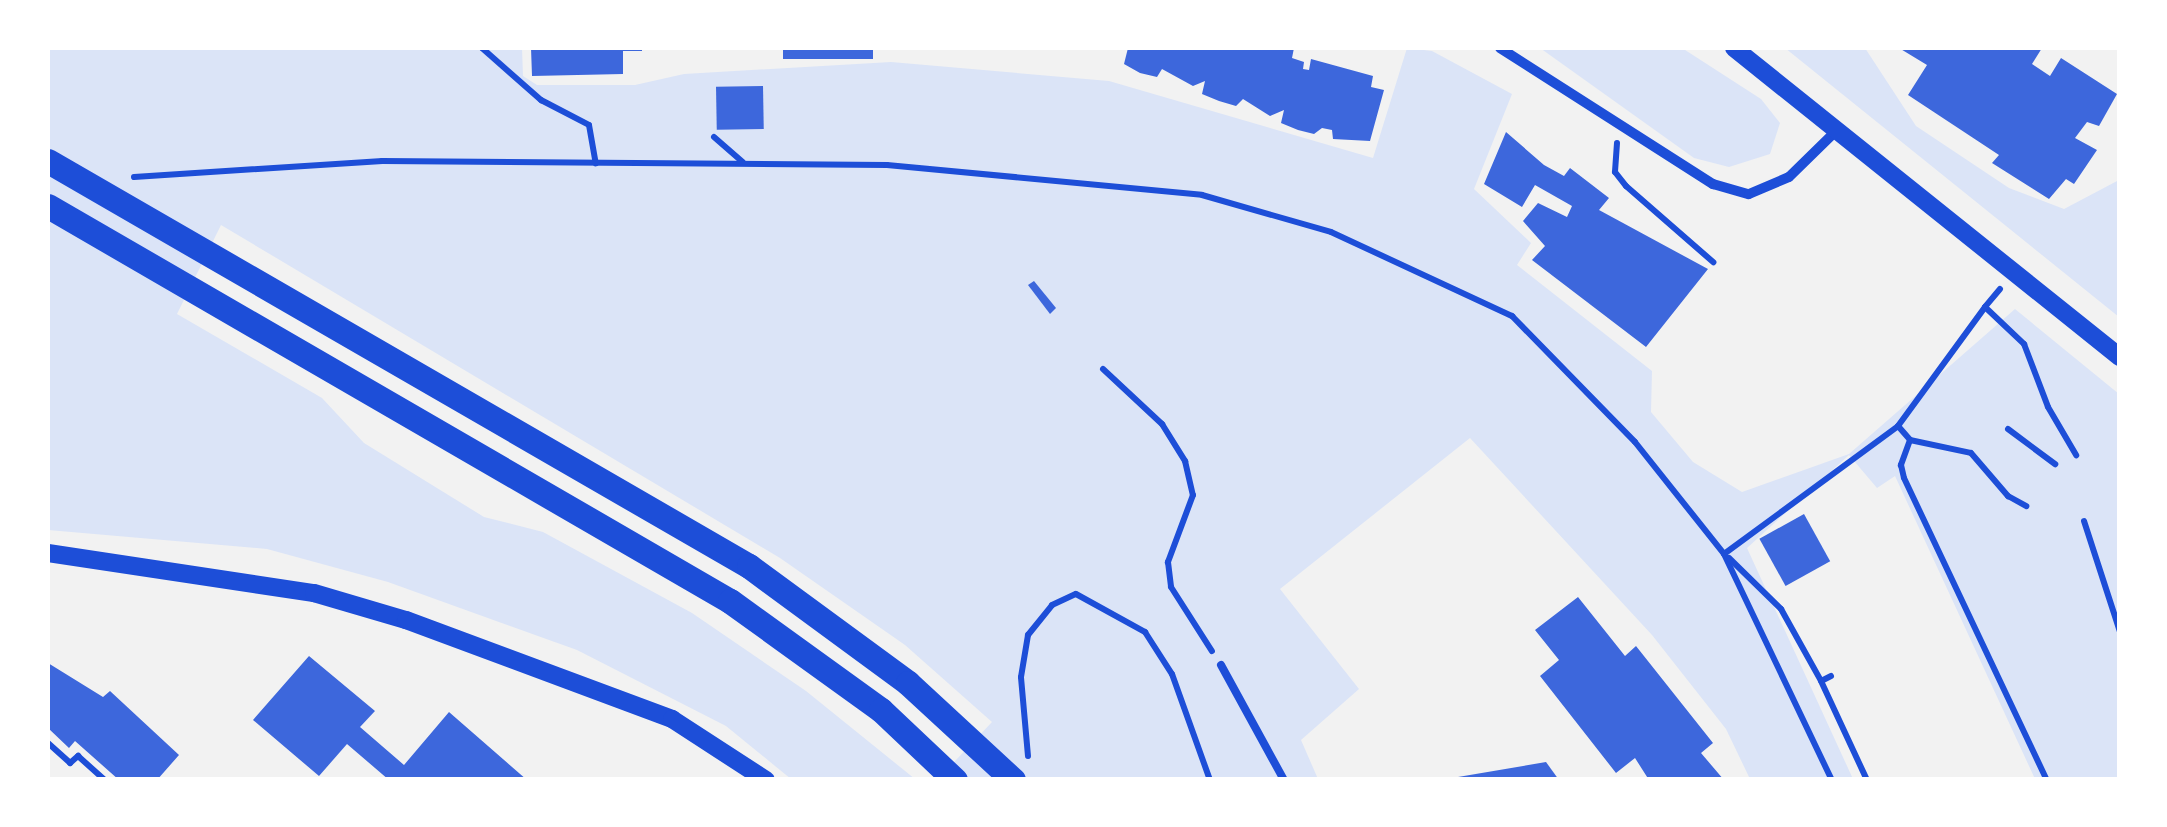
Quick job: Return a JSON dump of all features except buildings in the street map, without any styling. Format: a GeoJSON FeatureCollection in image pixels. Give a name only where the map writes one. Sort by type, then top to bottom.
{"type":"FeatureCollection","features":[{"type":"Feature","properties":{"kind":"highway"},"geometry":{"type":"LineString","coordinates":[[48,160],[208,249],[749,566],[860,644],[974,742],[1022,773]]}},
{"type":"Feature","properties":{"kind":"highway"},"geometry":{"type":"LineString","coordinates":[[48,206],[730,601],[851,687],[951,775]]}},
{"type":"Feature","properties":{"kind":"street"},"geometry":{"type":"LineString","coordinates":[[1500,48],[1712,184],[1749,194],[1789,177],[1838,128]]}},
{"type":"Feature","properties":{"kind":"street"},"geometry":{"type":"LineString","coordinates":[[1734,48],[2120,357]]}},
{"type":"Feature","properties":{"kind":"street"},"geometry":{"type":"LineString","coordinates":[[48,553],[314,593],[406,620],[672,718],[766,780]]}},
{"type":"Feature","properties":{"kind":"lane"},"geometry":{"type":"LineString","coordinates":[[1221,664],[1284,780]]}},
{"type":"Feature","properties":{"kind":"path"},"geometry":{"type":"LineString","coordinates":[[482,48],[541,100],[590,125],[596,163]]}},
{"type":"Feature","properties":{"kind":"path"},"geometry":{"type":"LineString","coordinates":[[1628,128],[1615,146],[1615,172],[1713,262]]}},
{"type":"Feature","properties":{"kind":"path"},"geometry":{"type":"LineString","coordinates":[[714,137],[746,164]]}},
{"type":"Feature","properties":{"kind":"path"},"geometry":{"type":"LineString","coordinates":[[126,178],[382,162],[887,164],[1202,195],[1331,232],[1512,316],[1635,442],[1724,554],[1782,609],[1867,780]]}},
{"type":"Feature","properties":{"kind":"path"},"geometry":{"type":"LineString","coordinates":[[1724,554],[1898,426],[2014,272]]}},
{"type":"Feature","properties":{"kind":"path"},"geometry":{"type":"LineString","coordinates":[[1985,307],[2024,344],[2048,407],[2076,455]]}},
{"type":"Feature","properties":{"kind":"path"},"geometry":{"type":"LineString","coordinates":[[1103,369],[1162,424],[1185,461],[1194,495],[1168,562],[1171,587],[1221,664]]}},
{"type":"Feature","properties":{"kind":"path"},"geometry":{"type":"LineString","coordinates":[[1898,426],[1910,440],[1971,452],[2008,496],[2026,506]]}},
{"type":"Feature","properties":{"kind":"path"},"geometry":{"type":"LineString","coordinates":[[2008,430],[2055,464]]}},
{"type":"Feature","properties":{"kind":"path"},"geometry":{"type":"LineString","coordinates":[[1910,440],[1900,465],[1904,478],[2047,780]]}},
{"type":"Feature","properties":{"kind":"path"},"geometry":{"type":"LineString","coordinates":[[2084,521],[2120,632]]}},
{"type":"Feature","properties":{"kind":"path"},"geometry":{"type":"LineString","coordinates":[[1724,554],[1832,780]]}},
{"type":"Feature","properties":{"kind":"path"},"geometry":{"type":"LineString","coordinates":[[1022,773],[1021,677],[1028,635],[1052,606],[1076,594],[1145,632],[1172,674],[1210,780]]}},
{"type":"Feature","properties":{"kind":"path"},"geometry":{"type":"LineString","coordinates":[[1821,681],[1831,676]]}},
{"type":"Feature","properties":{"kind":"path"},"geometry":{"type":"LineString","coordinates":[[48,743],[70,764],[78,756],[105,780]]}},
{"type":"Feature","properties":{"kind":"shaded area"},"geometry":{"type":"Polygon","coordinates":[[[48,48],[522,48],[523,76],[537,85],[635,85],[684,74],[891,62],[1109,81],[1373,158],[1407,48],[1432,51],[1512,94],[1474,189],[1531,243],[1517,265],[1652,371],[1651,412],[1693,462],[1742,492],[1849,454],[2015,309],[2119,394],[2119,779],[2035,779],[1895,476],[1877,488],[1849,455],[1747,548],[1853,779],[1750,779],[1726,729],[1652,635],[1470,438],[1280,589],[1359,689],[1301,740],[1318,779],[938,779],[992,722],[905,645],[780,558],[221,225],[177,314],[322,398],[364,443],[484,517],[543,532],[692,613],[806,691],[915,779],[791,779],[726,726],[577,650],[388,582],[267,549],[48,530],[48,48]]]}},
{"type":"Feature","properties":{"kind":"shaded area"},"geometry":{"type":"Polygon","coordinates":[[[1540,48],[1682,48],[1761,99],[1780,123],[1770,154],[1729,167],[1694,158],[1540,48]]]}},
{"type":"Feature","properties":{"kind":"shaded area"},"geometry":{"type":"Polygon","coordinates":[[[1785,48],[1865,48],[1916,126],[2009,188],[2064,209],[2119,180],[2119,317],[1785,48]]]}}]}
